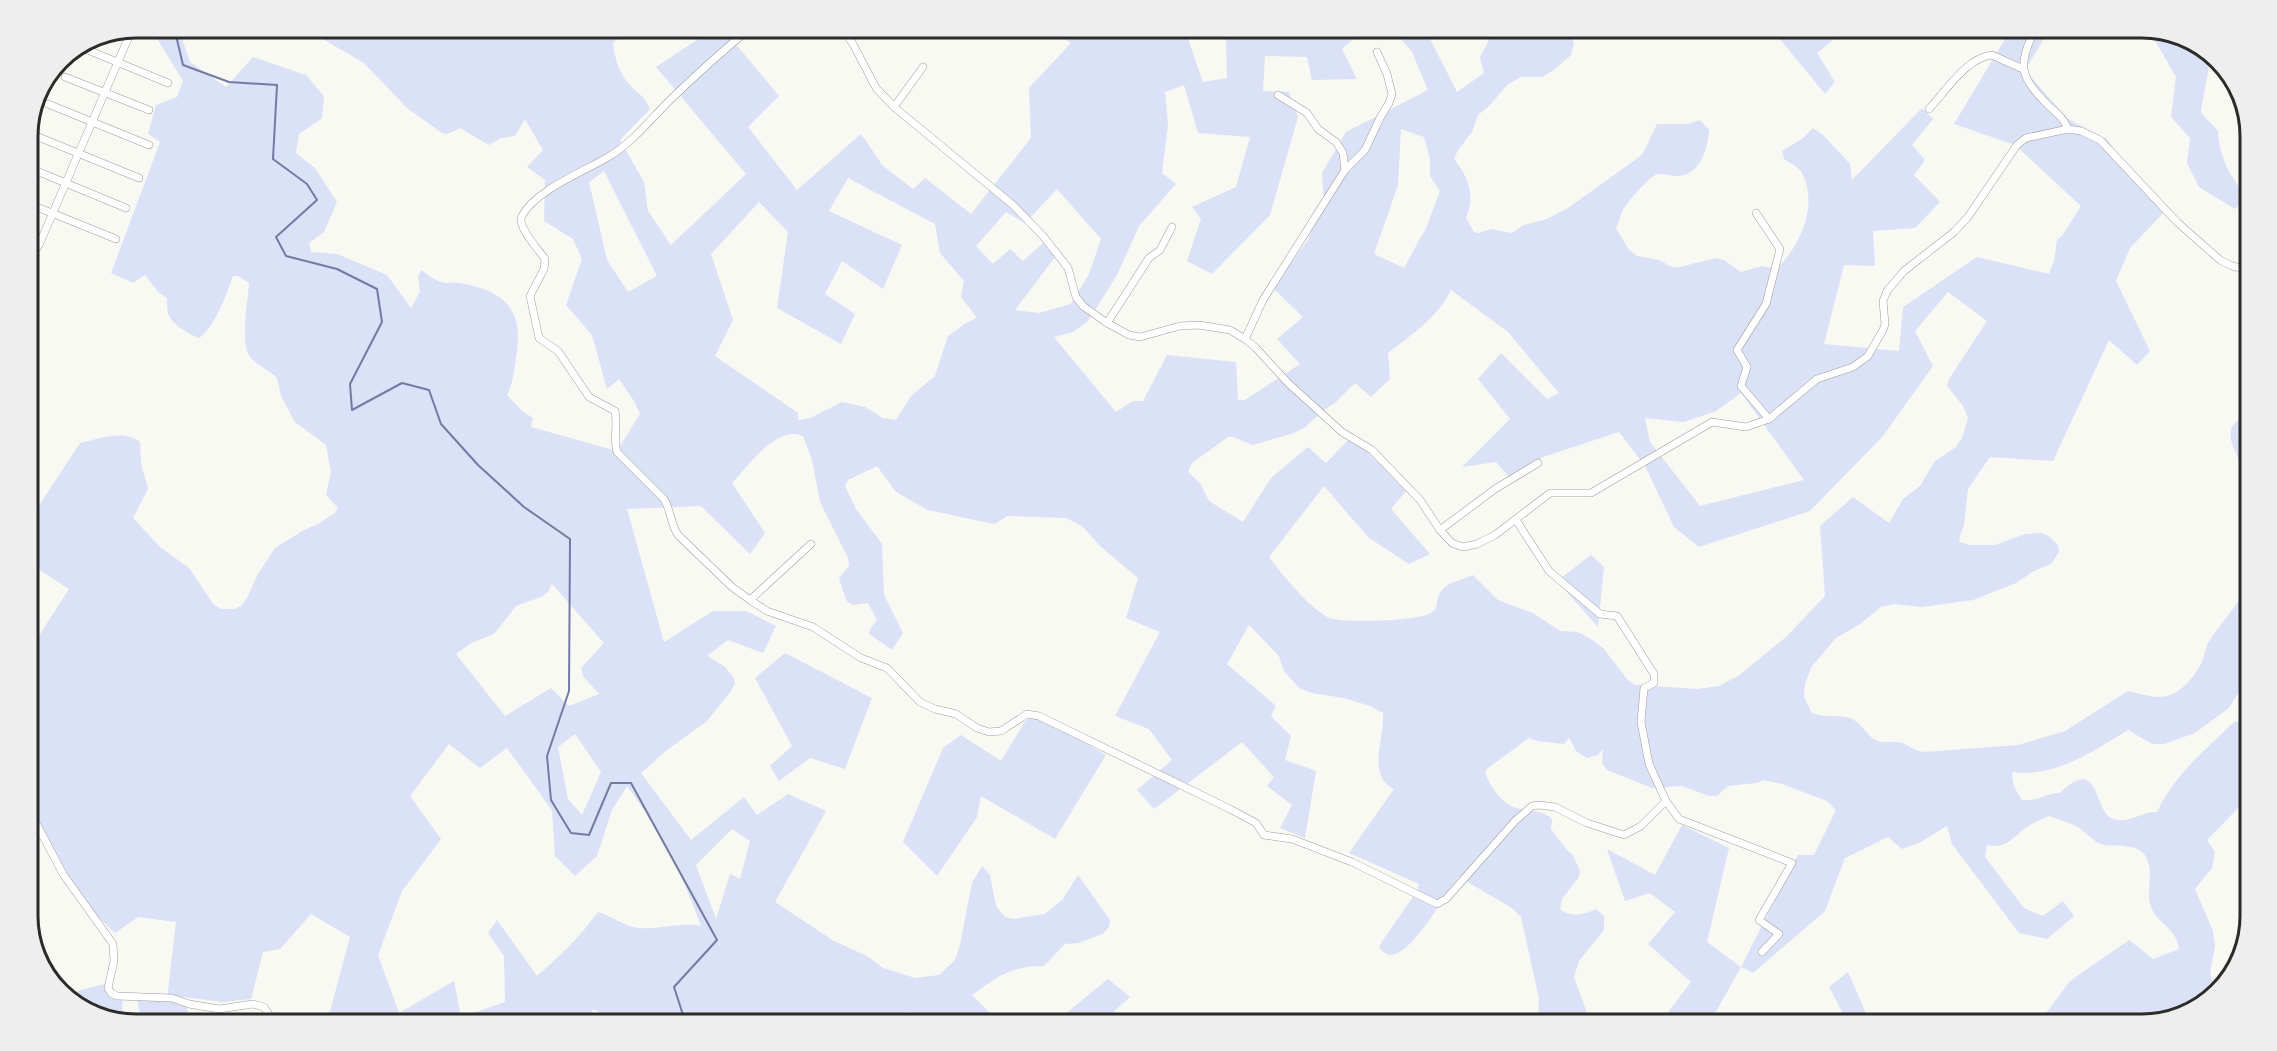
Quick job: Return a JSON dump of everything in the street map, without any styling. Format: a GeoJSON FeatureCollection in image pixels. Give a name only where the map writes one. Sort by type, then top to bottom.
{"type":"FeatureCollection","features":[{"type":"Feature","properties":{"kind":"street"},"geometry":{"type":"LineString","coordinates":[[38,246],[128,38]]}},
{"type":"Feature","properties":{"kind":"street"},"geometry":{"type":"LineString","coordinates":[[739,38],[686,84],[622,148],[569,177],[537,199],[522,215],[520,221],[523,229],[545,259],[544,269],[530,296],[539,338],[558,351],[589,397],[615,411],[617,452],[664,499],[668,505],[671,525],[678,535],[732,587],[767,611],[813,627],[861,658],[887,668],[920,702],[935,709],[956,714],[977,728],[996,732],[1027,714],[1040,716],[1256,823],[1264,835],[1292,839],[1352,862],[1437,904],[1446,899],[1515,821],[1532,806],[1555,807],[1587,823],[1624,835],[1641,826],[1666,801]]}},
{"type":"Feature","properties":{"kind":"street"},"geometry":{"type":"LineString","coordinates":[[849,38],[876,88],[894,107],[1030,221],[1068,268],[1076,297],[1083,306],[1107,323],[1140,337],[1180,326],[1199,325],[1230,330],[1245,339],[1288,383],[1342,432],[1372,450],[1420,500],[1440,530],[1452,543],[1463,547],[1477,544],[1495,535],[1550,493],[1591,493],[1712,422],[1746,427],[1769,418],[1816,379],[1853,367],[1868,356],[1883,330],[1885,324],[1883,301],[1887,291],[1904,271],[1954,232],[1968,217],[2017,145],[2026,138],[2068,129],[2081,131],[2100,140],[2177,222],[2220,260],[2239,268]]}},
{"type":"Feature","properties":{"kind":"street"},"geometry":{"type":"LineString","coordinates":[[2031,38],[2026,48],[2023,69],[2028,82],[2065,121],[2068,129]]}},
{"type":"Feature","properties":{"kind":"street"},"geometry":{"type":"LineString","coordinates":[[88,50],[168,83]]}},
{"type":"Feature","properties":{"kind":"street"},"geometry":{"type":"LineString","coordinates":[[1245,339],[1263,300],[1345,170],[1365,150],[1392,94],[1387,74],[1377,52]]}},
{"type":"Feature","properties":{"kind":"street"},"geometry":{"type":"LineString","coordinates":[[1929,110],[1969,66],[1987,56],[1992,55],[2023,69]]}},
{"type":"Feature","properties":{"kind":"street"},"geometry":{"type":"LineString","coordinates":[[894,107],[923,67]]}},
{"type":"Feature","properties":{"kind":"street"},"geometry":{"type":"LineString","coordinates":[[65,76],[149,111]]}},
{"type":"Feature","properties":{"kind":"street"},"geometry":{"type":"LineString","coordinates":[[1278,95],[1307,112],[1318,129],[1336,142],[1343,153],[1345,170]]}},
{"type":"Feature","properties":{"kind":"street"},"geometry":{"type":"LineString","coordinates":[[48,104],[149,145]]}},
{"type":"Feature","properties":{"kind":"street"},"geometry":{"type":"LineString","coordinates":[[38,137],[139,178]]}},
{"type":"Feature","properties":{"kind":"street"},"geometry":{"type":"LineString","coordinates":[[38,172],[126,208]]}},
{"type":"Feature","properties":{"kind":"street"},"geometry":{"type":"LineString","coordinates":[[38,207],[116,239]]}},
{"type":"Feature","properties":{"kind":"street"},"geometry":{"type":"LineString","coordinates":[[1756,213],[1780,249],[1766,304],[1737,350],[1748,367],[1741,386],[1769,418]]}},
{"type":"Feature","properties":{"kind":"street"},"geometry":{"type":"LineString","coordinates":[[1107,323],[1149,258],[1160,250],[1172,227]]}},
{"type":"Feature","properties":{"kind":"street"},"geometry":{"type":"LineString","coordinates":[[1440,530],[1495,489],[1538,463]]}},
{"type":"Feature","properties":{"kind":"street"},"geometry":{"type":"LineString","coordinates":[[1516,520],[1549,571],[1600,614],[1617,616],[1654,674],[1654,683],[1644,688],[1641,722],[1649,764],[1666,801],[1679,819],[1792,863],[1759,920],[1779,934],[1762,952]]}},
{"type":"Feature","properties":{"kind":"street"},"geometry":{"type":"LineString","coordinates":[[750,600],[811,544]]}},
{"type":"Feature","properties":{"kind":"street"},"geometry":{"type":"LineString","coordinates":[[38,827],[63,874],[113,944],[114,961],[108,988],[111,993],[117,996],[172,998],[189,1004],[219,1009],[253,1004],[264,1007],[268,1013]]}},
{"type":"Feature","properties":{"kind":"shaded area"},"geometry":{"type":"Polygon","coordinates":[[[157,38],[182,38],[190,62],[226,87],[253,57],[306,75],[324,96],[322,118],[299,134],[296,153],[315,168],[337,202],[324,232],[309,243],[311,252],[337,254],[387,275],[411,308],[420,292],[418,276],[421,270],[441,282],[474,286],[497,296],[512,311],[518,335],[514,373],[507,395],[522,411],[533,418],[531,427],[617,451],[640,414],[619,379],[607,389],[592,335],[566,305],[582,259],[573,239],[544,221],[545,180],[527,167],[543,150],[525,119],[515,136],[501,138],[489,145],[460,128],[447,134],[442,133],[407,108],[364,63],[321,38],[617,38],[613,44],[616,60],[629,84],[650,109],[620,140],[644,182],[648,211],[671,245],[746,174],[656,67],[700,38],[731,38],[779,96],[748,127],[797,190],[861,134],[883,166],[913,189],[925,178],[971,214],[1031,138],[1029,88],[1071,43],[1064,38],[1188,38],[1203,82],[1227,78],[1224,38],[1354,38],[1342,49],[1357,79],[1312,80],[1307,57],[1265,56],[1263,91],[1289,92],[1298,117],[1270,215],[1212,274],[1187,261],[1201,219],[1192,207],[1236,187],[1250,137],[1198,133],[1184,85],[1165,92],[1168,125],[1162,173],[1176,184],[1139,226],[1117,275],[1088,321],[1073,332],[1054,337],[1116,412],[1133,401],[1143,401],[1167,355],[1236,362],[1238,400],[1245,400],[1300,364],[1277,339],[1303,317],[1273,288],[1307,241],[1324,203],[1322,173],[1346,132],[1428,90],[1412,52],[1400,38],[1430,38],[1457,92],[1484,73],[1480,57],[1490,38],[1572,38],[1574,44],[1571,55],[1542,77],[1521,77],[1507,85],[1478,115],[1472,132],[1458,150],[1454,159],[1469,187],[1470,202],[1466,218],[1474,232],[1491,229],[1512,233],[1524,225],[1547,219],[1568,208],[1642,155],[1657,124],[1688,124],[1700,120],[1709,130],[1705,153],[1697,166],[1686,175],[1658,174],[1652,177],[1625,207],[1616,228],[1629,250],[1637,256],[1659,260],[1672,267],[1716,258],[1724,260],[1741,272],[1762,266],[1777,269],[1800,237],[1808,212],[1807,186],[1802,173],[1784,159],[1782,151],[1802,139],[1813,128],[1823,135],[1850,164],[1852,180],[1922,108],[1933,119],[1912,145],[1925,160],[1914,175],[1940,202],[1915,228],[1873,231],[1875,266],[1844,265],[1824,344],[1899,351],[1903,307],[1977,257],[2049,274],[2054,261],[2057,240],[2081,206],[2015,145],[1954,124],[2006,38],[2044,38],[2027,67],[2031,77],[2068,119],[2107,139],[2143,191],[2167,209],[2130,248],[2116,281],[2150,351],[2137,365],[2109,340],[2053,461],[1990,457],[1968,489],[1960,542],[1970,545],[1995,545],[2025,534],[2042,533],[2058,545],[2059,552],[2051,564],[2034,571],[2016,583],[1973,600],[1922,607],[1894,604],[1881,607],[1860,624],[1836,638],[1812,666],[1805,684],[1804,697],[1812,713],[1849,718],[1881,742],[1898,742],[1924,752],[2018,745],[2065,731],[2128,691],[2160,697],[2180,690],[2189,682],[2199,667],[2208,642],[2240,599],[2240,691],[2229,708],[2195,733],[2164,744],[2152,744],[2128,730],[2059,767],[2029,773],[2013,772],[2012,776],[2014,787],[2022,800],[2032,800],[2060,793],[2082,779],[2089,781],[2111,818],[2129,819],[2157,812],[2164,798],[2201,753],[2234,722],[2240,722],[2240,806],[2207,840],[2215,852],[2212,868],[2195,889],[2213,931],[2215,946],[2210,973],[2213,982],[2196,997],[2161,1012],[2046,1013],[2070,981],[2129,940],[2153,959],[2179,949],[2171,931],[2151,907],[2149,865],[2146,856],[2134,848],[2098,843],[2076,826],[2049,816],[2027,827],[2005,844],[1987,845],[1985,857],[2024,908],[2043,916],[2063,901],[2074,916],[2047,939],[2019,933],[1952,844],[1947,826],[1919,843],[1902,849],[1888,837],[1845,858],[1825,911],[1753,973],[1741,967],[1798,855],[1814,855],[1836,810],[1827,801],[1782,784],[1764,780],[1728,786],[1717,796],[1709,796],[1682,786],[1652,788],[1607,770],[1602,763],[1603,749],[1598,755],[1587,758],[1576,751],[1569,738],[1564,744],[1529,738],[1488,768],[1485,772],[1487,777],[1506,803],[1521,809],[1539,812],[1552,819],[1551,829],[1573,855],[1580,871],[1579,877],[1562,899],[1560,909],[1568,914],[1577,915],[1596,909],[1604,916],[1604,930],[1579,961],[1574,977],[1587,1013],[1538,1013],[1539,998],[1521,917],[1512,908],[1459,877],[1427,924],[1406,947],[1396,954],[1387,954],[1379,948],[1417,891],[1419,884],[1349,853],[1394,789],[1386,783],[1379,766],[1383,713],[1370,706],[1344,698],[1312,693],[1299,688],[1284,671],[1279,656],[1249,625],[1227,664],[1276,706],[1271,716],[1291,736],[1285,760],[1316,771],[1305,838],[1280,828],[1292,805],[1267,786],[1274,777],[1242,742],[1154,809],[1137,790],[1172,760],[1149,729],[1115,716],[1160,632],[1126,618],[1138,578],[1100,546],[1082,526],[1066,518],[1008,516],[994,524],[928,510],[896,492],[877,466],[848,480],[845,486],[856,509],[882,544],[884,595],[903,633],[892,650],[869,634],[877,620],[868,603],[852,605],[846,600],[839,578],[849,566],[848,558],[820,502],[812,460],[803,436],[793,434],[773,441],[732,483],[765,533],[750,554],[701,506],[627,509],[664,642],[713,611],[746,611],[776,626],[763,653],[728,640],[707,656],[724,666],[734,678],[735,683],[731,691],[707,721],[667,750],[641,773],[691,840],[744,797],[757,815],[788,794],[826,811],[775,902],[834,941],[867,956],[883,968],[915,978],[939,975],[955,960],[972,883],[982,866],[990,875],[996,906],[1005,917],[1013,919],[1045,914],[1063,899],[1078,875],[1110,920],[1109,927],[1103,934],[1078,943],[1065,944],[1044,966],[1032,966],[1005,973],[972,995],[990,1013],[600,1013],[594,1009],[591,1013],[473,1013],[505,1002],[504,956],[488,933],[497,920],[537,976],[569,946],[598,912],[638,928],[701,926],[687,889],[669,853],[627,786],[612,810],[597,856],[575,876],[555,856],[552,810],[507,748],[480,768],[449,744],[410,796],[441,839],[402,891],[378,955],[399,1013],[330,1013],[350,937],[311,914],[280,949],[263,952],[251,999],[223,1002],[183,997],[188,1013],[140,1013],[137,999],[167,999],[176,922],[138,917],[115,933],[78,898],[43,834],[38,837],[38,637],[69,589],[38,569],[38,507],[80,443],[111,436],[133,438],[140,442],[141,463],[148,489],[133,518],[160,547],[189,568],[214,605],[222,609],[234,609],[241,606],[275,548],[318,524],[335,513],[338,508],[326,495],[331,472],[326,445],[295,422],[281,396],[277,378],[254,361],[247,351],[245,333],[249,283],[238,276],[233,276],[215,319],[199,338],[173,321],[168,313],[167,298],[158,292],[145,275],[133,283],[111,273],[160,142],[148,134],[156,105],[177,97],[183,81],[157,38]],[[1401,129],[1398,185],[1374,254],[1404,268],[1427,226],[1440,191],[1430,176],[1430,158],[1424,137],[1401,129]],[[604,171],[589,182],[607,260],[628,292],[657,276],[604,171]],[[848,178],[829,211],[902,245],[883,289],[842,261],[825,294],[855,314],[841,344],[777,308],[788,232],[759,202],[711,254],[733,320],[715,356],[798,413],[798,420],[810,418],[842,402],[865,407],[883,418],[896,420],[911,396],[935,376],[948,336],[977,318],[961,297],[964,281],[940,253],[935,224],[848,178]],[[1057,189],[1025,223],[1006,212],[976,246],[993,264],[1010,249],[1023,261],[1043,243],[1055,257],[1015,310],[1039,313],[1071,304],[1089,274],[1101,239],[1057,189]],[[1451,290],[1423,325],[1388,353],[1390,379],[1371,397],[1355,383],[1304,428],[1253,445],[1228,437],[1192,463],[1188,472],[1200,483],[1209,501],[1243,522],[1271,478],[1308,447],[1326,463],[1352,436],[1406,491],[1391,509],[1430,554],[1409,564],[1369,538],[1324,486],[1269,557],[1296,590],[1319,612],[1334,619],[1361,621],[1421,616],[1436,609],[1437,600],[1443,589],[1473,575],[1498,600],[1533,613],[1560,631],[1578,632],[1591,639],[1604,649],[1627,679],[1635,685],[1697,689],[1719,686],[1738,676],[1786,637],[1825,596],[1820,526],[1853,497],[1889,523],[1903,499],[1920,486],[1935,461],[1956,447],[1962,438],[1968,418],[1963,406],[1947,386],[1949,379],[1987,321],[1948,292],[1915,331],[1933,366],[1883,436],[1810,511],[1699,547],[1674,527],[1645,466],[1619,432],[1543,457],[1511,479],[1496,462],[1462,467],[1510,419],[1478,379],[1501,353],[1547,399],[1559,393],[1508,332],[1451,290]],[[1741,393],[1716,411],[1684,422],[1645,418],[1650,442],[1700,506],[1804,480],[1741,393]],[[552,584],[548,592],[516,606],[494,634],[471,643],[456,654],[505,716],[551,688],[569,706],[599,694],[583,676],[581,668],[604,643],[552,584]],[[575,734],[558,747],[568,799],[582,815],[601,772],[575,734]],[[732,829],[696,865],[716,919],[730,874],[740,879],[750,841],[732,829]]]}},
{"type":"Feature","properties":{"kind":"shaded area"},"geometry":{"type":"Polygon","coordinates":[[[1779,38],[1836,38],[1817,53],[1835,82],[1825,94],[1779,38]]]}},
{"type":"Feature","properties":{"kind":"shaded area"},"geometry":{"type":"Polygon","coordinates":[[[2154,39],[2179,45],[2196,54],[2209,66],[2201,110],[2218,131],[2227,167],[2239,186],[2239,205],[2235,209],[2199,187],[2187,163],[2190,138],[2171,117],[2176,77],[2154,39]]]}},
{"type":"Feature","properties":{"kind":"shaded area"},"geometry":{"type":"Polygon","coordinates":[[[2238,420],[2239,461],[2231,437],[2233,425],[2238,420]]]}},
{"type":"Feature","properties":{"kind":"shaded area"},"geometry":{"type":"Polygon","coordinates":[[[1591,555],[1604,567],[1598,627],[1557,581],[1591,555]]]}},
{"type":"Feature","properties":{"kind":"shaded area"},"geometry":{"type":"Polygon","coordinates":[[[785,653],[872,698],[845,769],[810,758],[779,781],[770,766],[792,746],[755,678],[785,653]]]}},
{"type":"Feature","properties":{"kind":"shaded area"},"geometry":{"type":"Polygon","coordinates":[[[1037,716],[1106,755],[1055,839],[981,796],[977,817],[937,876],[903,842],[943,748],[961,735],[1001,761],[1026,720],[1037,716]]]}},
{"type":"Feature","properties":{"kind":"shaded area"},"geometry":{"type":"Polygon","coordinates":[[[1682,825],[1729,848],[1707,942],[1741,967],[1715,1013],[1667,1013],[1691,982],[1648,944],[1675,912],[1650,893],[1625,901],[1607,849],[1655,875],[1682,825]]]}},
{"type":"Feature","properties":{"kind":"shaded area"},"geometry":{"type":"Polygon","coordinates":[[[1848,972],[1866,1013],[1843,1013],[1829,987],[1848,972]]]}},
{"type":"Feature","properties":{"kind":"shaded area"},"geometry":{"type":"Polygon","coordinates":[[[1108,979],[1130,997],[1112,1013],[1066,1013],[1108,979]]]}},
{"type":"Feature","properties":{"kind":"shaded area"},"geometry":{"type":"Polygon","coordinates":[[[454,981],[460,1013],[399,1013],[454,981]]]}},
{"type":"Feature","properties":{"kind":"shaded area"},"geometry":{"type":"Polygon","coordinates":[[[109,983],[122,999],[123,1012],[98,1006],[74,992],[109,983]]]}},
{"type":"Feature","properties":{"kind":"waterway"},"geometry":{"type":"LineString","coordinates":[[177,38],[183,65],[229,82],[277,85],[273,159],[307,184],[317,200],[276,237],[286,256],[337,269],[377,289],[382,322],[350,384],[352,410],[402,383],[429,390],[441,424],[478,465],[524,507],[570,539],[569,691],[547,756],[551,800],[571,833],[589,835],[611,783],[631,783],[717,940],[674,987],[682,1013]]}}]}
